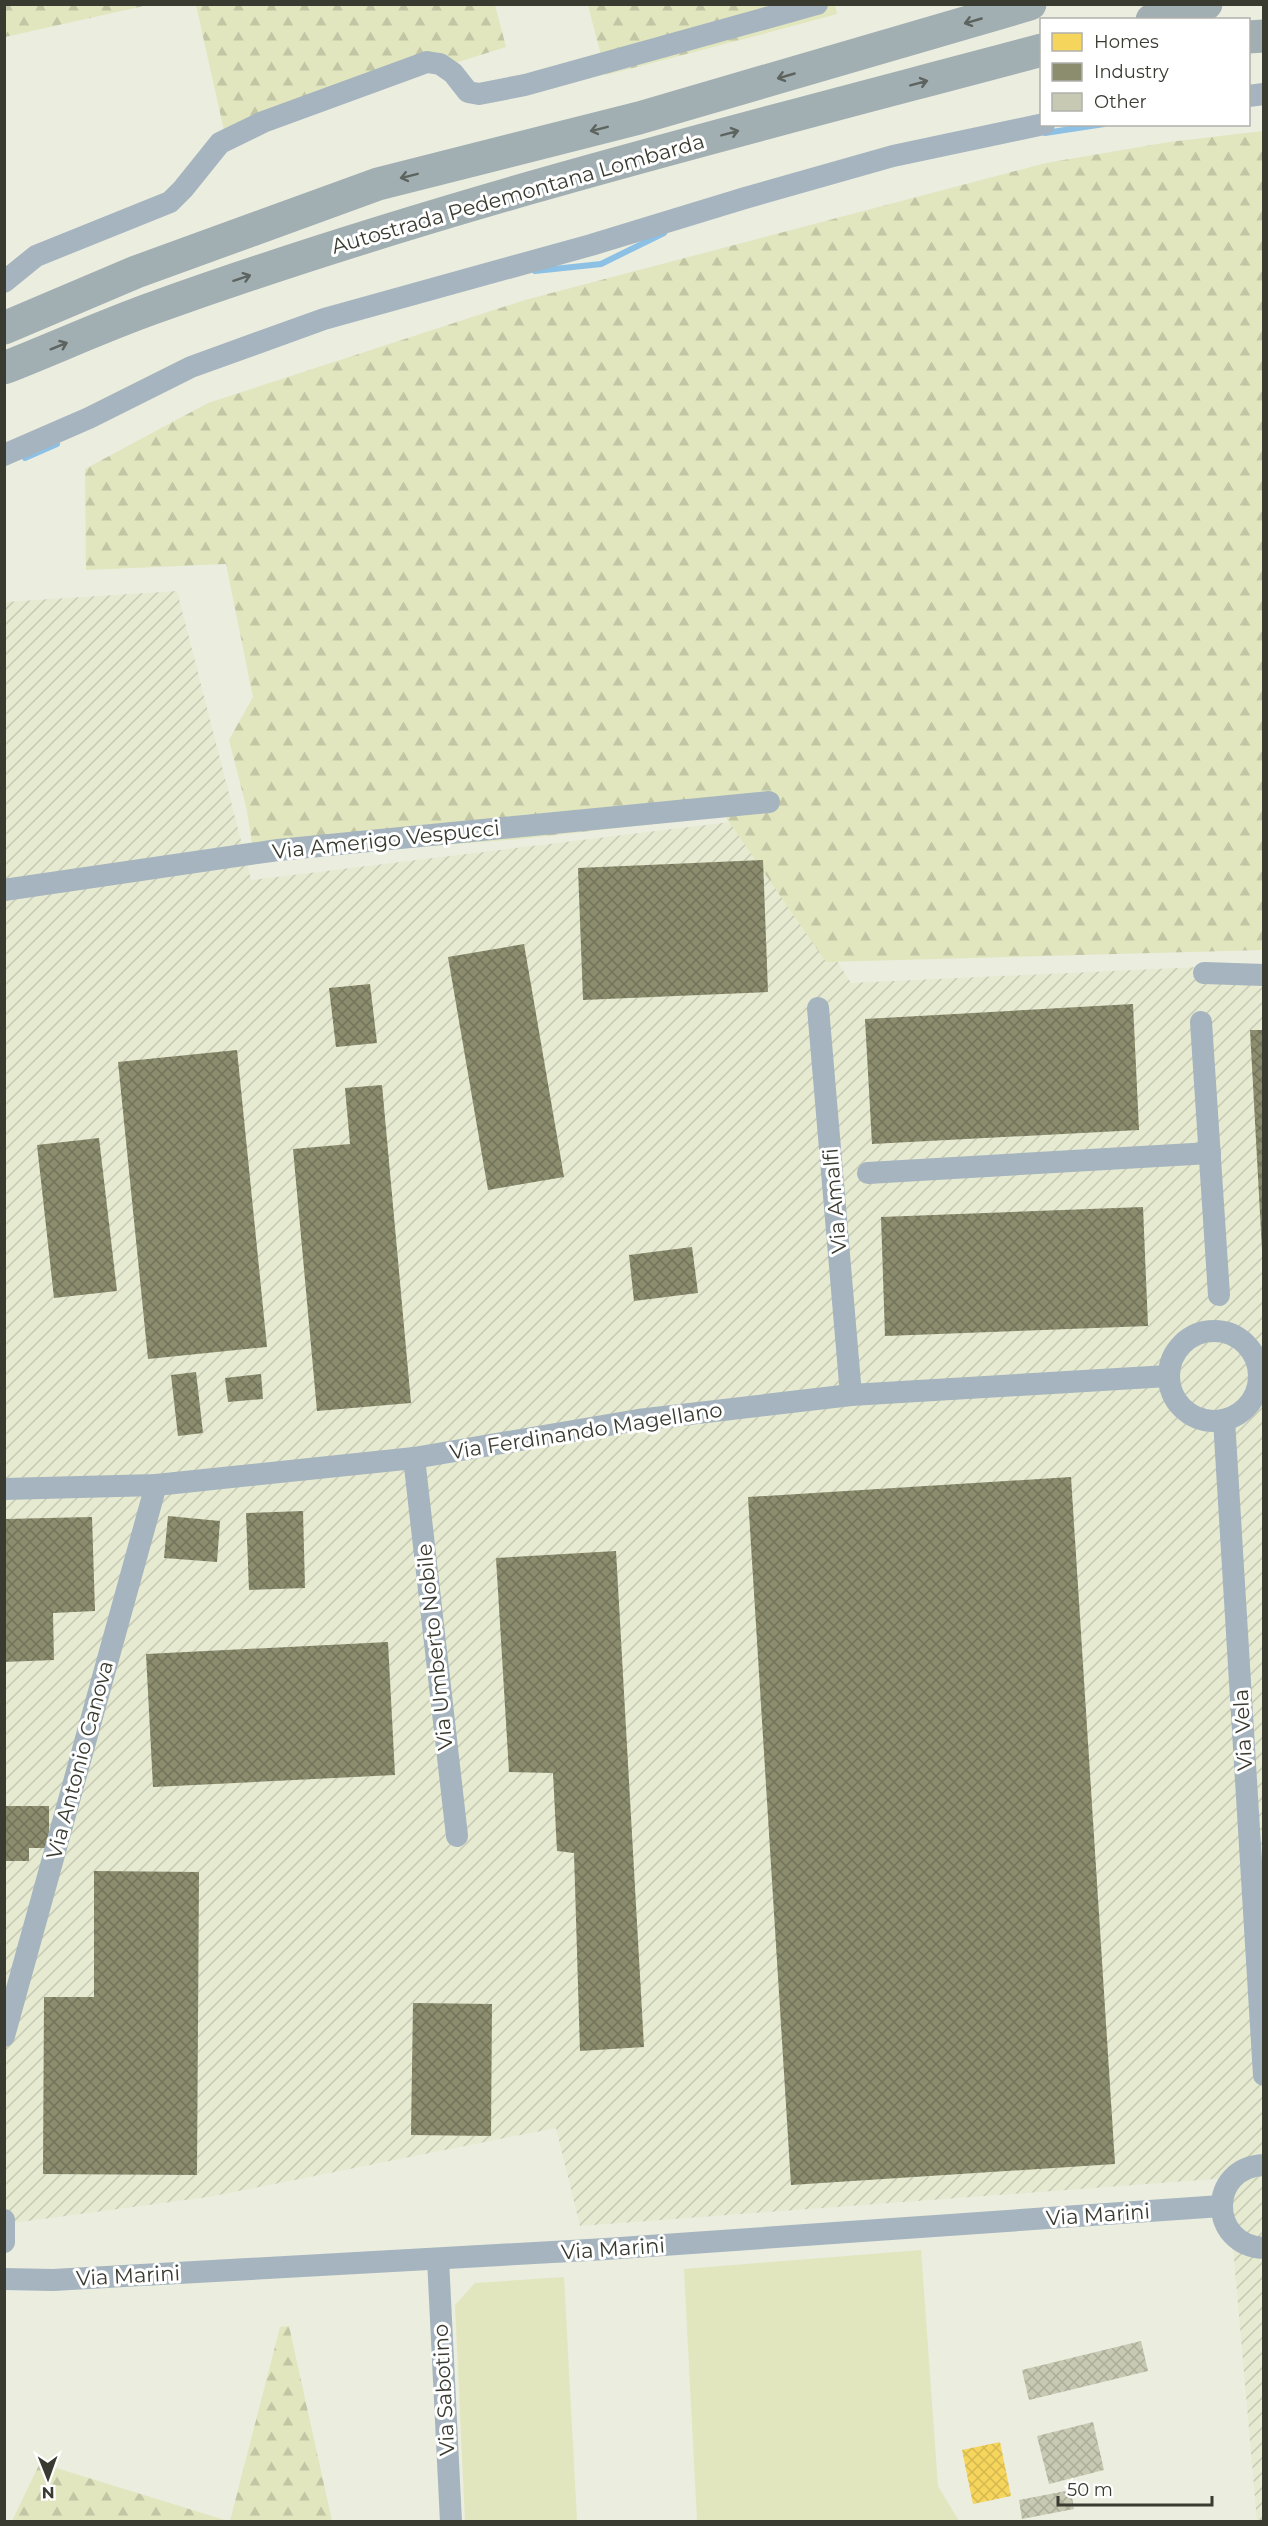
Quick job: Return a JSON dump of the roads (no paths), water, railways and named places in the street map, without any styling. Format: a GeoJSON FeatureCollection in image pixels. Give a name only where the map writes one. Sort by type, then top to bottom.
{"type":"FeatureCollection","features":[{"type":"Feature","properties":{"kind":"highway","name":"Autostrada Pedemontana Lombarda"},"geometry":{"type":"LineString","coordinates":[[4,328],[136,272],[378,184],[639,118],[1030,4]]}},
{"type":"Feature","properties":{"kind":"highway"},"geometry":{"type":"LineString","coordinates":[[1159,18],[1206,4]]}},
{"type":"Feature","properties":{"kind":"highway","name":"Autostrada Pedemontana Lombarda"},"geometry":{"type":"LineString","coordinates":[[4,368],[155,307],[393,228],[649,154],[1040,50]]}},
{"type":"Feature","properties":{"kind":"street"},"geometry":{"type":"LineString","coordinates":[[4,282],[36,256],[170,202],[220,143],[263,122],[427,62],[440,64],[453,73],[468,92],[479,94],[525,85],[817,4]]}},
{"type":"Feature","properties":{"kind":"street"},"geometry":{"type":"LineString","coordinates":[[4,455],[88,418],[191,367],[324,319],[893,156],[1040,125]]}},
{"type":"Feature","properties":{"kind":"street","name":"Via Amerigo Vespucci"},"geometry":{"type":"LineString","coordinates":[[4,890],[278,850],[769,802]]}},
{"type":"Feature","properties":{"kind":"street"},"geometry":{"type":"LineString","coordinates":[[1204,973],[1263,975]]}},
{"type":"Feature","properties":{"kind":"street","name":"Via Amalfi"},"geometry":{"type":"LineString","coordinates":[[818,1008],[851,1395]]}},
{"type":"Feature","properties":{"kind":"street"},"geometry":{"type":"LineString","coordinates":[[1201,1022],[1219,1295]]}},
{"type":"Feature","properties":{"kind":"street"},"geometry":{"type":"LineString","coordinates":[[868,1173],[1210,1153]]}},
{"type":"Feature","properties":{"kind":"street"},"geometry":{"type":"LineString","coordinates":[[1205,1331],[1220,1331],[1234,1335],[1247,1344],[1261,1372],[1250,1402],[1236,1415],[1224,1420],[1204,1419],[1185,1411],[1176,1402],[1170,1389],[1168,1376],[1171,1360],[1178,1347],[1190,1337],[1205,1331]]}},
{"type":"Feature","properties":{"kind":"street","name":"Via Ferdinando Magellano"},"geometry":{"type":"LineString","coordinates":[[4,1489],[156,1485],[414,1458],[638,1419],[851,1395],[1168,1376]]}},
{"type":"Feature","properties":{"kind":"street","name":"Via Vela"},"geometry":{"type":"LineString","coordinates":[[1224,1420],[1263,2075]]}},
{"type":"Feature","properties":{"kind":"street","name":"Via Umberto Nobile"},"geometry":{"type":"LineString","coordinates":[[414,1458],[457,1836]]}},
{"type":"Feature","properties":{"kind":"street","name":"Via Antonio Canova"},"geometry":{"type":"LineString","coordinates":[[4,2036],[156,1485]]}},
{"type":"Feature","properties":{"kind":"street"},"geometry":{"type":"LineString","coordinates":[[1263,2165],[1241,2170],[1230,2180],[1223,2192],[1221,2206],[1228,2231],[1237,2240],[1249,2246],[1263,2248]]}},
{"type":"Feature","properties":{"kind":"street","name":"Via Marini"},"geometry":{"type":"LineString","coordinates":[[4,2278],[53,2280],[438,2259],[1221,2206]]}},
{"type":"Feature","properties":{"kind":"street"},"geometry":{"type":"LineString","coordinates":[[4,2220],[4,2242]]}},
{"type":"Feature","properties":{"kind":"street","name":"Via Sabotino"},"geometry":{"type":"LineString","coordinates":[[438,2259],[451,2522]]}},
{"type":"Feature","properties":{"kind":"waterway"},"geometry":{"type":"LineString","coordinates":[[1045,133],[1091,126]]}},
{"type":"Feature","properties":{"kind":"waterway"},"geometry":{"type":"LineString","coordinates":[[535,271],[601,264],[664,233]]}},
{"type":"Feature","properties":{"kind":"waterway"},"geometry":{"type":"LineString","coordinates":[[25,458],[57,444]]}}]}
